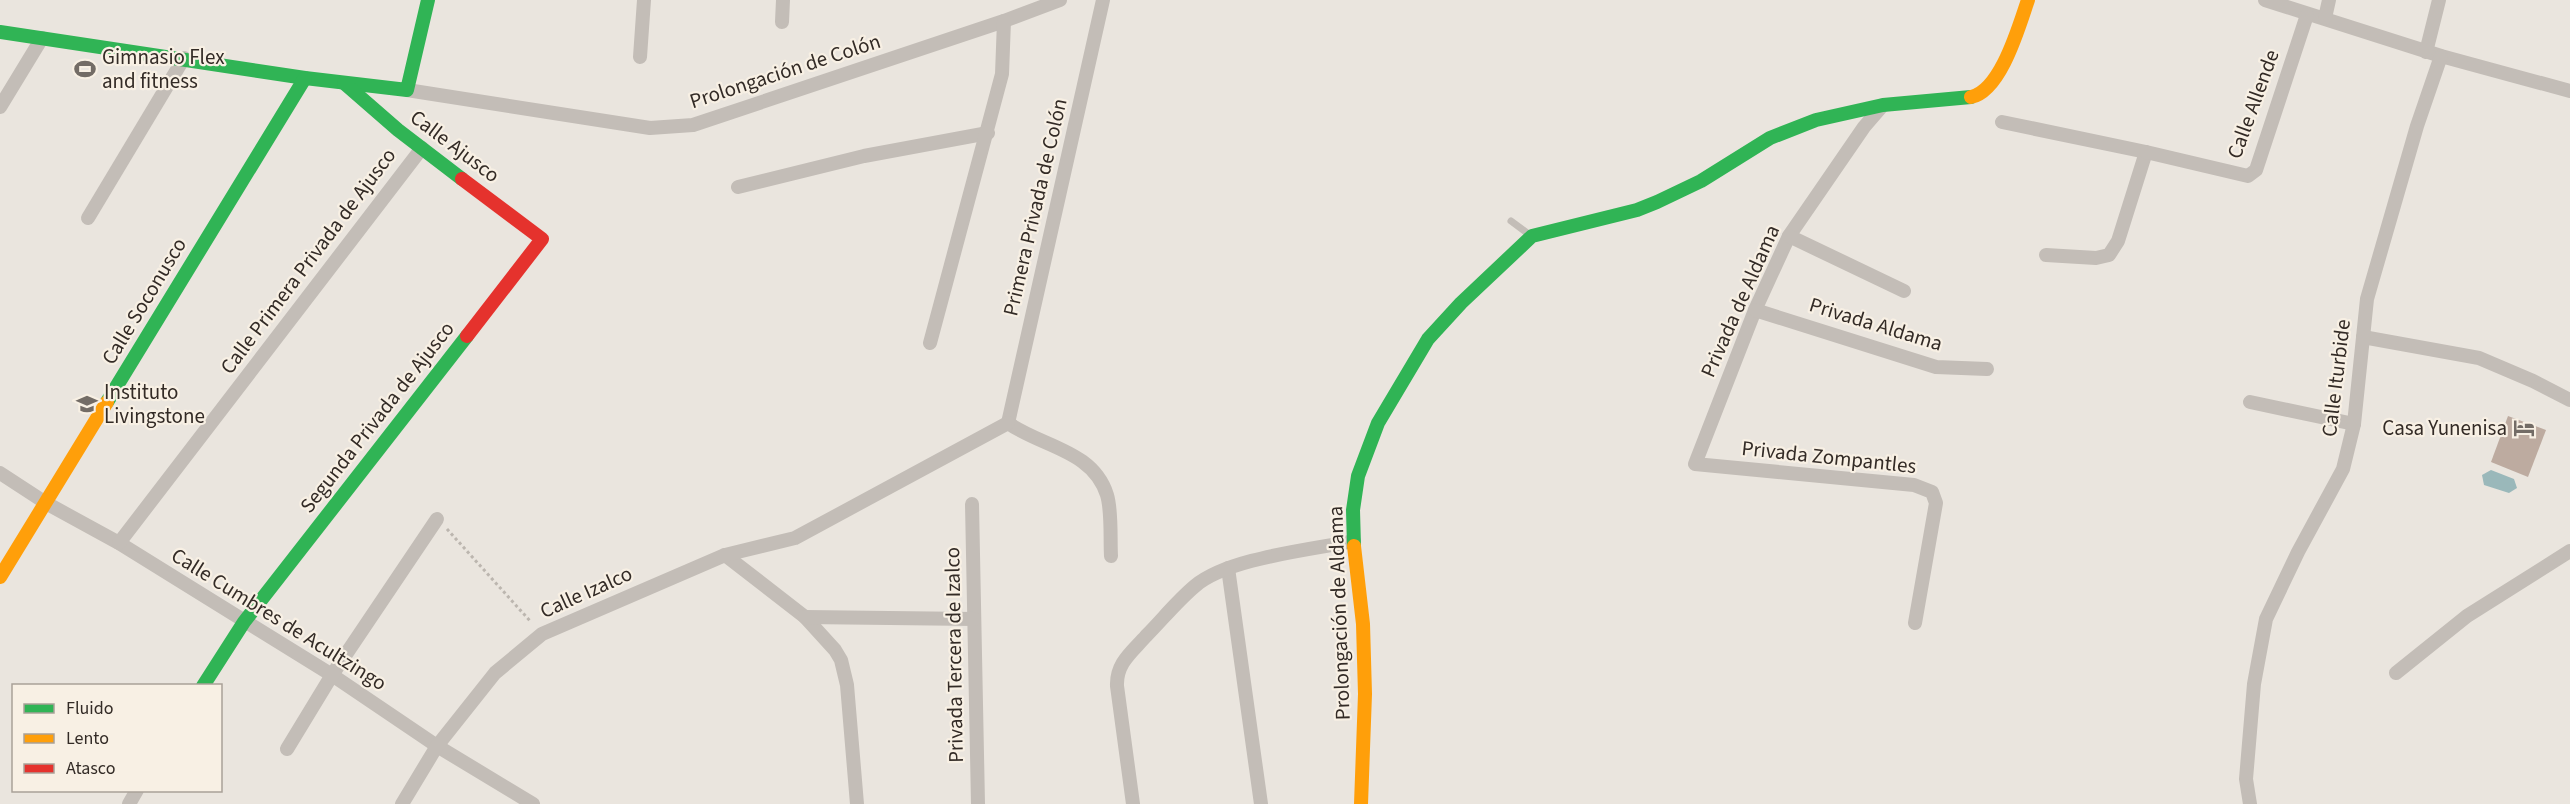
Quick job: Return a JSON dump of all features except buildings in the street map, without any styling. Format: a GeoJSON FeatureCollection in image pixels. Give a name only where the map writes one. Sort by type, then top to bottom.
{"type":"FeatureCollection","features":[{"type":"Feature","properties":{"kind":"street"},"geometry":{"type":"LineString","coordinates":[[407,90],[428,0]]}},
{"type":"Feature","properties":{"kind":"street"},"geometry":{"type":"LineString","coordinates":[[640,57],[644,0]]}},
{"type":"Feature","properties":{"kind":"street"},"geometry":{"type":"LineString","coordinates":[[782,22],[783,0]]}},
{"type":"Feature","properties":{"kind":"street","name":"Prolongación de Colón"},"geometry":{"type":"LineString","coordinates":[[407,90],[650,128],[693,125],[1004,21],[1060,0]]}},
{"type":"Feature","properties":{"kind":"street","name":"Primera Privada de Colón"},"geometry":{"type":"LineString","coordinates":[[1008,423],[1103,0]]}},
{"type":"Feature","properties":{"kind":"street","name":"Prolongación de Aldama"},"geometry":{"type":"LineString","coordinates":[[1361,804],[1365,653],[1353,510],[1358,476],[1378,423],[1428,339],[1445,319],[1532,236],[1637,210],[1701,182],[1770,138],[1791,128],[1883,105],[1971,97],[1986,90],[2014,42],[2028,0]]}},
{"type":"Feature","properties":{"kind":"street"},"geometry":{"type":"LineString","coordinates":[[2265,0],[2441,56],[2570,91]]}},
{"type":"Feature","properties":{"kind":"street"},"geometry":{"type":"LineString","coordinates":[[2325,18],[2329,0]]}},
{"type":"Feature","properties":{"kind":"street"},"geometry":{"type":"LineString","coordinates":[[2426,51],[2439,0]]}},
{"type":"Feature","properties":{"kind":"street","name":"Calle Allende"},"geometry":{"type":"LineString","coordinates":[[2146,152],[2248,176],[2256,170],[2307,15]]}},
{"type":"Feature","properties":{"kind":"street"},"geometry":{"type":"LineString","coordinates":[[930,343],[1002,74],[1004,21]]}},
{"type":"Feature","properties":{"kind":"street","name":"Calle Ajusco"},"geometry":{"type":"LineString","coordinates":[[0,32],[305,78],[407,90]]}},
{"type":"Feature","properties":{"kind":"street"},"geometry":{"type":"LineString","coordinates":[[0,107],[42,38]]}},
{"type":"Feature","properties":{"kind":"street","name":"Calle Iturbide"},"geometry":{"type":"LineString","coordinates":[[2250,804],[2246,779],[2254,684],[2266,619],[2298,552],[2343,469],[2354,424],[2367,299],[2380,248],[2441,56]]}},
{"type":"Feature","properties":{"kind":"street"},"geometry":{"type":"LineString","coordinates":[[88,218],[184,58]]}},
{"type":"Feature","properties":{"kind":"street","name":"Calle Soconusco"},"geometry":{"type":"LineString","coordinates":[[0,577],[305,78]]}},
{"type":"Feature","properties":{"kind":"street","name":"Calle Ajusco"},"geometry":{"type":"LineString","coordinates":[[344,83],[422,148],[543,239]]}},
{"type":"Feature","properties":{"kind":"street","name":"Privada de Aldama"},"geometry":{"type":"LineString","coordinates":[[1695,464],[1755,310],[1789,236],[1864,127],[1883,105]]}},
{"type":"Feature","properties":{"kind":"street"},"geometry":{"type":"LineString","coordinates":[[2002,122],[2146,152],[2118,241],[2109,255],[2096,258],[2046,255]]}},
{"type":"Feature","properties":{"kind":"street"},"geometry":{"type":"LineString","coordinates":[[738,187],[864,156],[988,133]]}},
{"type":"Feature","properties":{"kind":"street","name":"Calle Primera Privada de Ajusco"},"geometry":{"type":"LineString","coordinates":[[119,543],[422,148]]}},
{"type":"Feature","properties":{"kind":"street"},"geometry":{"type":"LineString","coordinates":[[1789,236],[1904,291]]}},
{"type":"Feature","properties":{"kind":"street","name":"Segunda Privada de Ajusco"},"geometry":{"type":"LineString","coordinates":[[205,684],[244,622],[543,239]]}},
{"type":"Feature","properties":{"kind":"street","name":"Privada Aldama"},"geometry":{"type":"LineString","coordinates":[[1755,310],[1936,367],[1987,369]]}},
{"type":"Feature","properties":{"kind":"street"},"geometry":{"type":"LineString","coordinates":[[2363,337],[2479,358],[2570,400]]}},
{"type":"Feature","properties":{"kind":"street"},"geometry":{"type":"LineString","coordinates":[[2250,402],[2354,424]]}},
{"type":"Feature","properties":{"kind":"street"},"geometry":{"type":"LineString","coordinates":[[1008,423],[1039,441],[1072,454],[1092,467],[1108,496],[1111,556]]}},
{"type":"Feature","properties":{"kind":"street","name":"Calle Izalco"},"geometry":{"type":"LineString","coordinates":[[402,804],[437,746],[495,672],[542,634],[725,555],[795,538],[1008,423]]}},
{"type":"Feature","properties":{"kind":"street","name":"Privada Zompantles"},"geometry":{"type":"LineString","coordinates":[[1695,464],[1914,485],[1932,492],[1936,503],[1915,623]]}},
{"type":"Feature","properties":{"kind":"street","name":"Calle Cumbres de Acultzingo"},"geometry":{"type":"LineString","coordinates":[[0,473],[46,503],[119,543],[332,675],[437,746],[533,804]]}},
{"type":"Feature","properties":{"kind":"street","name":"Privada Tercera de Izalco"},"geometry":{"type":"LineString","coordinates":[[972,504],[978,804]]}},
{"type":"Feature","properties":{"kind":"street"},"geometry":{"type":"LineString","coordinates":[[287,749],[332,675],[437,519]]}},
{"type":"Feature","properties":{"kind":"street"},"geometry":{"type":"LineString","coordinates":[[1132,804],[1117,686],[1119,666],[1195,586],[1210,576],[1228,568],[1354,541]]}},
{"type":"Feature","properties":{"kind":"street"},"geometry":{"type":"LineString","coordinates":[[2397,673],[2467,616],[2570,551]]}},
{"type":"Feature","properties":{"kind":"street"},"geometry":{"type":"LineString","coordinates":[[725,555],[806,617],[841,660],[847,685],[857,804]]}},
{"type":"Feature","properties":{"kind":"street"},"geometry":{"type":"LineString","coordinates":[[1228,568],[1261,804]]}},
{"type":"Feature","properties":{"kind":"street"},"geometry":{"type":"LineString","coordinates":[[806,617],[974,619]]}},
{"type":"Feature","properties":{"kind":"lane"},"geometry":{"type":"LineString","coordinates":[[1511,221],[1532,236]]}},
{"type":"Feature","properties":{"kind":"path"},"geometry":{"type":"LineString","coordinates":[[437,519],[542,634]]}},
{"type":"Feature","properties":{"kind":"water"},"geometry":{"type":"Polygon","coordinates":[[[2491,470],[2514,479],[2517,488],[2509,493],[2484,485],[2482,475],[2491,470]]]}},
{"type":"Feature","properties":{"kind":"traffic: fast"},"geometry":{"type":"LineString","coordinates":[[0,32],[305,78],[407,90],[428,0]]}},
{"type":"Feature","properties":{"kind":"traffic: fast"},"geometry":{"type":"LineString","coordinates":[[107,402],[305,78]]}},
{"type":"Feature","properties":{"kind":"traffic: fast"},"geometry":{"type":"LineString","coordinates":[[344,83],[398,130],[462,179]]}},
{"type":"Feature","properties":{"kind":"traffic: fast"},"geometry":{"type":"LineString","coordinates":[[1354,546],[1353,510],[1358,476],[1378,423],[1428,339],[1461,303],[1532,236],[1637,210],[1657,202],[1701,181],[1770,138],[1816,120],[1883,105],[1971,97]]}},
{"type":"Feature","properties":{"kind":"traffic: fast"},"geometry":{"type":"LineString","coordinates":[[204,684],[244,622],[467,336]]}},
{"type":"Feature","properties":{"kind":"traffic: slow"},"geometry":{"type":"LineString","coordinates":[[1971,97],[1982,92],[2000,71],[2014,41],[2028,0]]}},
{"type":"Feature","properties":{"kind":"traffic: slow"},"geometry":{"type":"LineString","coordinates":[[0,577],[107,402]]}},
{"type":"Feature","properties":{"kind":"traffic: slow"},"geometry":{"type":"LineString","coordinates":[[1354,546],[1363,624],[1365,694],[1361,804]]}},
{"type":"Feature","properties":{"kind":"traffic: jam"},"geometry":{"type":"LineString","coordinates":[[462,179],[542,239],[467,336]]}},
{"type":"Feature","properties":{"kind":"place","name":"Gimnasio Flex and fitness"},"geometry":{"type":"Point","coordinates":[85,69]}},
{"type":"Feature","properties":{"kind":"place","name":"Instituto Livingstone"},"geometry":{"type":"Point","coordinates":[87,404]}},
{"type":"Feature","properties":{"kind":"place","name":"Casa Yunenisa"},"geometry":{"type":"Point","coordinates":[2524,428]}}]}
